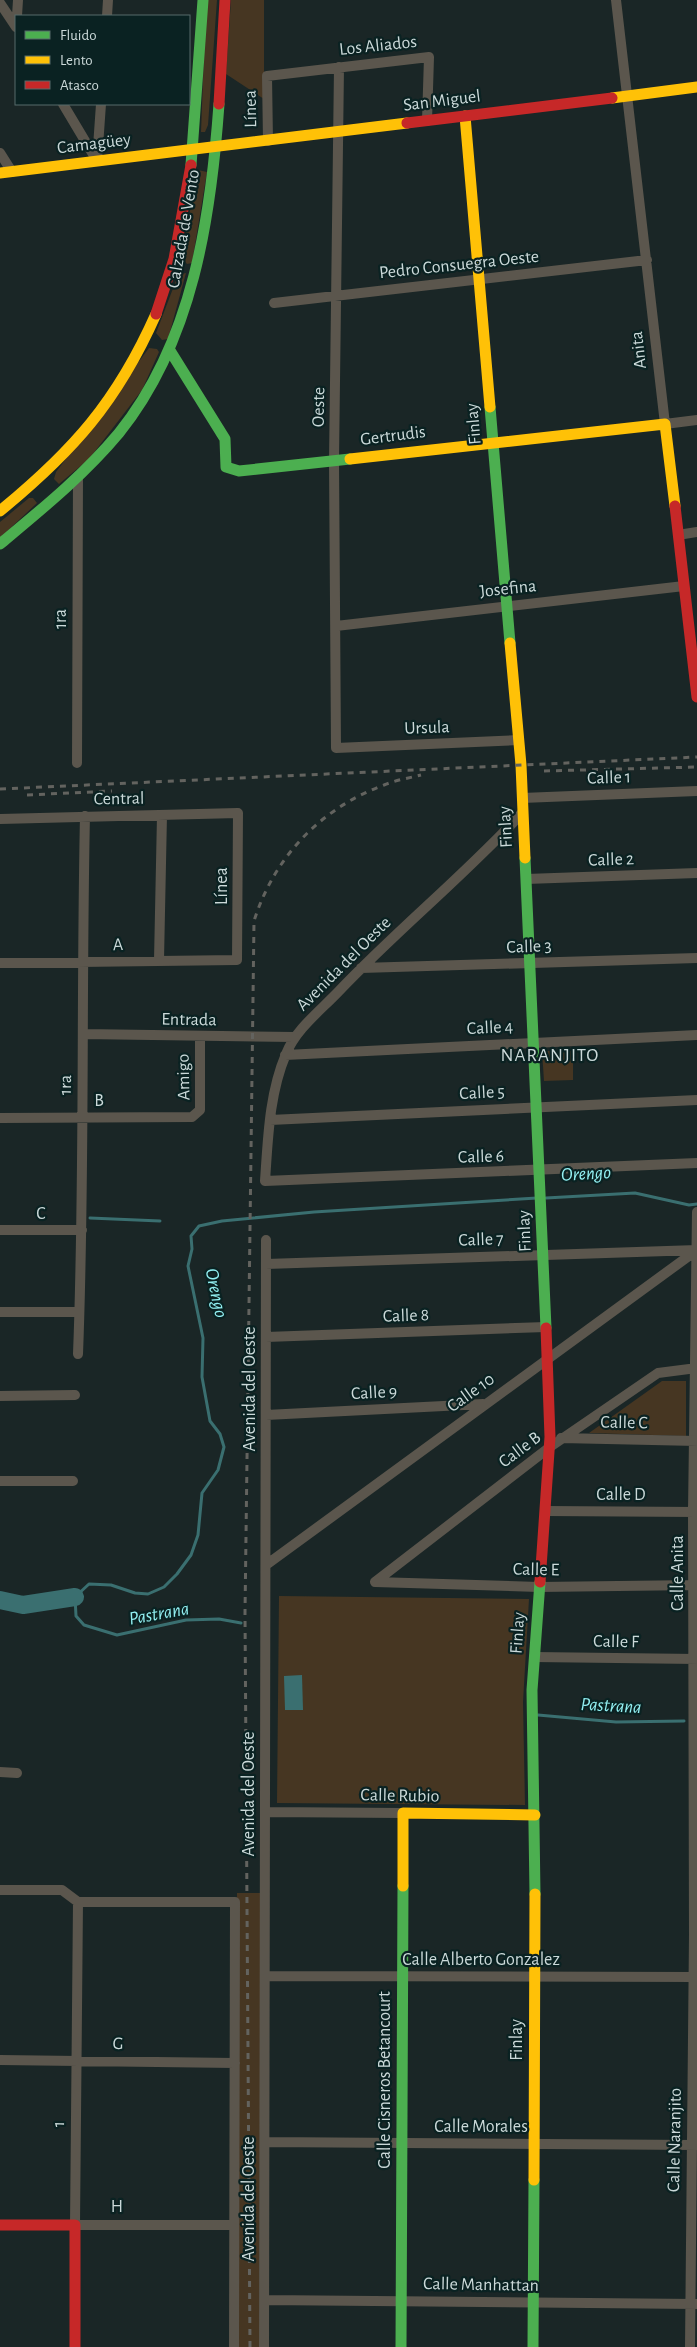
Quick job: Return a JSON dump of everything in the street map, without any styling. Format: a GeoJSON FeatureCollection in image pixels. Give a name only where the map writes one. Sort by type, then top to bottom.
{"type":"FeatureCollection","features":[{"type":"Feature","properties":{"kind":"street"},"geometry":{"type":"LineString","coordinates":[[17,15],[18,0]]}},
{"type":"Feature","properties":{"kind":"street"},"geometry":{"type":"LineString","coordinates":[[107,15],[108,0]]}},
{"type":"Feature","properties":{"kind":"street","name":"Calzada de Vento"},"geometry":{"type":"LineString","coordinates":[[0,544],[78,476],[135,411],[158,343],[172,265],[184,216],[192,150],[203,0]]}},
{"type":"Feature","properties":{"kind":"street","name":"Calzada de Vento"},"geometry":{"type":"LineString","coordinates":[[0,511],[36,482],[82,435],[188,306],[204,234],[215,147],[225,0]]}},
{"type":"Feature","properties":{"kind":"street","name":"Anita"},"geometry":{"type":"LineString","coordinates":[[616,0],[684,586],[694,645],[697,697]]}},
{"type":"Feature","properties":{"kind":"street"},"geometry":{"type":"LineString","coordinates":[[0,3],[15,25]]}},
{"type":"Feature","properties":{"kind":"street","name":"Los Aliados"},"geometry":{"type":"LineString","coordinates":[[267,76],[429,57],[427,121]]}},
{"type":"Feature","properties":{"kind":"street","name":"Oeste"},"geometry":{"type":"LineString","coordinates":[[336,748],[334,461],[339,67]]}},
{"type":"Feature","properties":{"kind":"street","name":"Línea"},"geometry":{"type":"LineString","coordinates":[[267,76],[268,141]]}},
{"type":"Feature","properties":{"kind":"street","name":"San Miguel"},"geometry":{"type":"LineString","coordinates":[[192,150],[697,87]]}},
{"type":"Feature","properties":{"kind":"street"},"geometry":{"type":"LineString","coordinates":[[64,105],[97,161]]}},
{"type":"Feature","properties":{"kind":"street"},"geometry":{"type":"LineString","coordinates":[[97,161],[101,105]]}},
{"type":"Feature","properties":{"kind":"street","name":"Finlay"},"geometry":{"type":"LineString","coordinates":[[465,116],[519,740],[544,1254],[550,1442],[534,1657],[533,2347]]}},
{"type":"Feature","properties":{"kind":"street","name":"Camagüey"},"geometry":{"type":"LineString","coordinates":[[6,172],[192,150]]}},
{"type":"Feature","properties":{"kind":"street"},"geometry":{"type":"LineString","coordinates":[[0,153],[6,172]]}},
{"type":"Feature","properties":{"kind":"street","name":"Pedro Consuegra Oeste"},"geometry":{"type":"LineString","coordinates":[[274,303],[647,260]]}},
{"type":"Feature","properties":{"kind":"street"},"geometry":{"type":"LineString","coordinates":[[172,265],[197,271]]}},
{"type":"Feature","properties":{"kind":"street","name":"Gertrudis"},"geometry":{"type":"LineString","coordinates":[[158,343],[225,439],[226,466],[239,471],[697,420]]}},
{"type":"Feature","properties":{"kind":"street","name":"1ra"},"geometry":{"type":"LineString","coordinates":[[77,762],[78,476]]}},
{"type":"Feature","properties":{"kind":"street"},"geometry":{"type":"LineString","coordinates":[[678,535],[697,532]]}},
{"type":"Feature","properties":{"kind":"street","name":"Josefina"},"geometry":{"type":"LineString","coordinates":[[336,626],[684,586]]}},
{"type":"Feature","properties":{"kind":"street","name":"Ursula"},"geometry":{"type":"LineString","coordinates":[[336,748],[519,740]]}},
{"type":"Feature","properties":{"kind":"street","name":"Calle 1"},"geometry":{"type":"LineString","coordinates":[[522,798],[697,791]]}},
{"type":"Feature","properties":{"kind":"street","name":"Avenida del Oeste"},"geometry":{"type":"LineString","coordinates":[[266,1181],[270,1120],[275,1090],[285,1056],[294,1037],[361,968],[523,812]]}},
{"type":"Feature","properties":{"kind":"street","name":"Línea"},"geometry":{"type":"LineString","coordinates":[[236,960],[238,813]]}},
{"type":"Feature","properties":{"kind":"street","name":"Central"},"geometry":{"type":"LineString","coordinates":[[0,819],[238,813]]}},
{"type":"Feature","properties":{"kind":"street"},"geometry":{"type":"LineString","coordinates":[[159,960],[162,815]]}},
{"type":"Feature","properties":{"kind":"street","name":"1ra"},"geometry":{"type":"LineString","coordinates":[[78,1354],[82,1230],[82,963],[85,816]]}},
{"type":"Feature","properties":{"kind":"street","name":"Calle 2"},"geometry":{"type":"LineString","coordinates":[[526,879],[697,873]]}},
{"type":"Feature","properties":{"kind":"street","name":"Calle 3"},"geometry":{"type":"LineString","coordinates":[[361,968],[697,958]]}},
{"type":"Feature","properties":{"kind":"street","name":"A"},"geometry":{"type":"LineString","coordinates":[[0,963],[236,960]]}},
{"type":"Feature","properties":{"kind":"street","name":"Entrada"},"geometry":{"type":"LineString","coordinates":[[83,1034],[294,1037]]}},
{"type":"Feature","properties":{"kind":"street","name":"Calle 4"},"geometry":{"type":"LineString","coordinates":[[285,1056],[697,1035]]}},
{"type":"Feature","properties":{"kind":"street","name":"Amigo"},"geometry":{"type":"LineString","coordinates":[[197,1115],[200,1110],[200,1037]]}},
{"type":"Feature","properties":{"kind":"street","name":"Calle 5"},"geometry":{"type":"LineString","coordinates":[[270,1120],[697,1100]]}},
{"type":"Feature","properties":{"kind":"street","name":"B"},"geometry":{"type":"LineString","coordinates":[[0,1118],[192,1117],[197,1115]]}},
{"type":"Feature","properties":{"kind":"street","name":"Calle 6"},"geometry":{"type":"LineString","coordinates":[[266,1181],[697,1164]]}},
{"type":"Feature","properties":{"kind":"street","name":"Calle Anita"},"geometry":{"type":"LineString","coordinates":[[694,1934],[697,1212]]}},
{"type":"Feature","properties":{"kind":"street","name":"C"},"geometry":{"type":"LineString","coordinates":[[0,1230],[82,1230]]}},
{"type":"Feature","properties":{"kind":"street","name":"Avenida del Oeste"},"geometry":{"type":"LineString","coordinates":[[264,2347],[266,1240]]}},
{"type":"Feature","properties":{"kind":"street","name":"Calle 7"},"geometry":{"type":"LineString","coordinates":[[266,1264],[697,1250]]}},
{"type":"Feature","properties":{"kind":"street","name":"Calle 10"},"geometry":{"type":"LineString","coordinates":[[266,1564],[697,1250]]}},
{"type":"Feature","properties":{"kind":"street"},"geometry":{"type":"LineString","coordinates":[[0,1312],[79,1312]]}},
{"type":"Feature","properties":{"kind":"street","name":"Calle 8"},"geometry":{"type":"LineString","coordinates":[[266,1337],[546,1327]]}},
{"type":"Feature","properties":{"kind":"street","name":"Calle B"},"geometry":{"type":"LineString","coordinates":[[562,1438],[658,1373],[696,1368]]}},
{"type":"Feature","properties":{"kind":"street"},"geometry":{"type":"LineString","coordinates":[[0,1396],[75,1395]]}},
{"type":"Feature","properties":{"kind":"street","name":"Calle 9"},"geometry":{"type":"LineString","coordinates":[[266,1415],[484,1404]]}},
{"type":"Feature","properties":{"kind":"street","name":"Calle C"},"geometry":{"type":"LineString","coordinates":[[550,1442],[562,1438],[696,1441]]}},
{"type":"Feature","properties":{"kind":"street","name":"Calle B"},"geometry":{"type":"LineString","coordinates":[[375,1582],[550,1442]]}},
{"type":"Feature","properties":{"kind":"street"},"geometry":{"type":"LineString","coordinates":[[0,1481],[73,1480]]}},
{"type":"Feature","properties":{"kind":"street","name":"Calle D"},"geometry":{"type":"LineString","coordinates":[[545,1511],[695,1512]]}},
{"type":"Feature","properties":{"kind":"street","name":"Calle E"},"geometry":{"type":"LineString","coordinates":[[375,1582],[539,1587],[696,1585]]}},
{"type":"Feature","properties":{"kind":"street","name":"Calle F"},"geometry":{"type":"LineString","coordinates":[[534,1657],[696,1659]]}},
{"type":"Feature","properties":{"kind":"street"},"geometry":{"type":"LineString","coordinates":[[0,1772],[17,1772]]}},
{"type":"Feature","properties":{"kind":"street","name":"Calle Rubio"},"geometry":{"type":"LineString","coordinates":[[265,1812],[535,1814]]}},
{"type":"Feature","properties":{"kind":"street","name":"Calle Cisneros Betancourt"},"geometry":{"type":"LineString","coordinates":[[401,2347],[403,1813]]}},
{"type":"Feature","properties":{"kind":"street"},"geometry":{"type":"LineString","coordinates":[[0,1890],[62,1890],[78,1902]]}},
{"type":"Feature","properties":{"kind":"street","name":"Avenida del Oeste"},"geometry":{"type":"LineString","coordinates":[[78,1902],[235,1902],[234,2347]]}},
{"type":"Feature","properties":{"kind":"street","name":"1"},"geometry":{"type":"LineString","coordinates":[[75,2347],[78,1902]]}},
{"type":"Feature","properties":{"kind":"street","name":"Calle Naranjito"},"geometry":{"type":"LineString","coordinates":[[690,2347],[693,2304],[694,1934]]}},
{"type":"Feature","properties":{"kind":"street","name":"Calle Alberto Gonzalez"},"geometry":{"type":"LineString","coordinates":[[265,1976],[695,1977]]}},
{"type":"Feature","properties":{"kind":"street","name":"G"},"geometry":{"type":"LineString","coordinates":[[0,2060],[235,2063]]}},
{"type":"Feature","properties":{"kind":"street","name":"Calle Morales"},"geometry":{"type":"LineString","coordinates":[[265,2142],[694,2145]]}},
{"type":"Feature","properties":{"kind":"street","name":"H"},"geometry":{"type":"LineString","coordinates":[[0,2225],[234,2225]]}},
{"type":"Feature","properties":{"kind":"street","name":"Calle Manhattan"},"geometry":{"type":"LineString","coordinates":[[265,2300],[693,2304]]}},
{"type":"Feature","properties":{"kind":"shaded area"},"geometry":{"type":"Polygon","coordinates":[[[206,0],[217,0],[208,125],[205,132],[201,132],[206,0]]]}},
{"type":"Feature","properties":{"kind":"shaded area"},"geometry":{"type":"Polygon","coordinates":[[[231,0],[264,0],[264,99],[226,74],[231,0]]]}},
{"type":"Feature","properties":{"kind":"shaded area"},"geometry":{"type":"Polygon","coordinates":[[[198,170],[207,172],[192,263],[187,264],[181,257],[198,170]]]}},
{"type":"Feature","properties":{"kind":"shaded area"},"geometry":{"type":"Polygon","coordinates":[[[186,273],[168,339],[162,340],[156,333],[177,278],[181,274],[186,273]]]}},
{"type":"Feature","properties":{"kind":"shaded area"},"geometry":{"type":"Polygon","coordinates":[[[149,348],[157,349],[159,352],[142,390],[89,459],[59,484],[54,479],[56,472],[149,348]]]}},
{"type":"Feature","properties":{"kind":"shaded area"},"geometry":{"type":"Polygon","coordinates":[[[29,498],[33,498],[37,503],[0,538],[0,522],[29,498]]]}},
{"type":"Feature","properties":{"kind":"shaded area"},"geometry":{"type":"Polygon","coordinates":[[[542,1051],[573,1051],[573,1080],[544,1081],[542,1051]]]}},
{"type":"Feature","properties":{"kind":"shaded area"},"geometry":{"type":"Polygon","coordinates":[[[662,1381],[686,1381],[686,1436],[589,1433],[662,1381]]]}},
{"type":"Feature","properties":{"kind":"shaded area"},"geometry":{"type":"Polygon","coordinates":[[[279,1596],[529,1599],[523,1702],[525,1805],[277,1803],[279,1596]]]}},
{"type":"Feature","properties":{"kind":"shaded area"},"geometry":{"type":"Polygon","coordinates":[[[237,1893],[261,1893],[259,2347],[238,2347],[237,1893]]]}},
{"type":"Feature","properties":{"kind":"water"},"geometry":{"type":"Polygon","coordinates":[[[302,1675],[303,1710],[285,1710],[284,1676],[302,1675]]]}},
{"type":"Feature","properties":{"kind":"waterway","name":"Orengo"},"geometry":{"type":"LineString","coordinates":[[546,1198],[635,1193],[689,1205],[697,1204]]}},
{"type":"Feature","properties":{"kind":"waterway","name":"Orengo"},"geometry":{"type":"LineString","coordinates":[[241,1623],[219,1619],[186,1620],[117,1635],[84,1625],[76,1616],[75,1597],[89,1584],[111,1585],[135,1593],[148,1594],[164,1587],[177,1574],[191,1555],[198,1535],[202,1493],[218,1470],[224,1447],[220,1434],[210,1421],[202,1377],[203,1338],[188,1266],[192,1249],[191,1236],[199,1226],[222,1221],[314,1212],[537,1198]]}},
{"type":"Feature","properties":{"kind":"waterway"},"geometry":{"type":"LineString","coordinates":[[90,1218],[160,1221]]}},
{"type":"Feature","properties":{"kind":"waterway","name":"Orengo"},"geometry":{"type":"LineString","coordinates":[[0,1600],[23,1605],[75,1597]]}},
{"type":"Feature","properties":{"kind":"waterway","name":"Pastrana"},"geometry":{"type":"LineString","coordinates":[[538,1715],[616,1722],[684,1721]]}},
{"type":"Feature","properties":{"kind":"railway"},"geometry":{"type":"LineString","coordinates":[[0,789],[697,757]]}},
{"type":"Feature","properties":{"kind":"railway"},"geometry":{"type":"LineString","coordinates":[[544,771],[697,767]]}},
{"type":"Feature","properties":{"kind":"railway"},"geometry":{"type":"LineString","coordinates":[[250,2347],[245,1613],[254,921],[274,876],[287,856],[320,821],[361,795],[389,783],[421,775]]}},
{"type":"Feature","properties":{"kind":"railway"},"geometry":{"type":"LineString","coordinates":[[27,795],[112,791]]}},
{"type":"Feature","properties":{"kind":"traffic: fast"},"geometry":{"type":"LineString","coordinates":[[191,165],[203,0]]}},
{"type":"Feature","properties":{"kind":"traffic: fast"},"geometry":{"type":"LineString","coordinates":[[0,544],[62,491],[106,448],[144,397],[165,359],[181,318],[194,276],[210,190],[219,104]]}},
{"type":"Feature","properties":{"kind":"traffic: fast"},"geometry":{"type":"LineString","coordinates":[[169,349],[225,439],[226,467],[239,471],[350,459]]}},
{"type":"Feature","properties":{"kind":"traffic: fast"},"geometry":{"type":"LineString","coordinates":[[490,407],[510,643]]}},
{"type":"Feature","properties":{"kind":"traffic: fast"},"geometry":{"type":"LineString","coordinates":[[525,858],[546,1328]]}},
{"type":"Feature","properties":{"kind":"traffic: fast"},"geometry":{"type":"LineString","coordinates":[[535,1894],[532,1690],[540,1582]]}},
{"type":"Feature","properties":{"kind":"traffic: fast"},"geometry":{"type":"LineString","coordinates":[[401,2347],[403,1886]]}},
{"type":"Feature","properties":{"kind":"traffic: fast"},"geometry":{"type":"LineString","coordinates":[[533,2347],[534,2180]]}},
{"type":"Feature","properties":{"kind":"traffic: slow"},"geometry":{"type":"LineString","coordinates":[[612,98],[697,87]]}},
{"type":"Feature","properties":{"kind":"traffic: slow"},"geometry":{"type":"LineString","coordinates":[[465,116],[490,407]]}},
{"type":"Feature","properties":{"kind":"traffic: slow"},"geometry":{"type":"LineString","coordinates":[[0,173],[407,123]]}},
{"type":"Feature","properties":{"kind":"traffic: slow"},"geometry":{"type":"LineString","coordinates":[[0,511],[50,467],[91,423],[125,373],[156,314]]}},
{"type":"Feature","properties":{"kind":"traffic: slow"},"geometry":{"type":"LineString","coordinates":[[350,459],[665,424],[675,506]]}},
{"type":"Feature","properties":{"kind":"traffic: slow"},"geometry":{"type":"LineString","coordinates":[[510,643],[521,765],[525,858]]}},
{"type":"Feature","properties":{"kind":"traffic: slow"},"geometry":{"type":"LineString","coordinates":[[403,1886],[403,1813],[535,1815]]}},
{"type":"Feature","properties":{"kind":"traffic: slow"},"geometry":{"type":"LineString","coordinates":[[534,2180],[535,1894]]}},
{"type":"Feature","properties":{"kind":"traffic: jam"},"geometry":{"type":"LineString","coordinates":[[219,104],[225,0]]}},
{"type":"Feature","properties":{"kind":"traffic: jam"},"geometry":{"type":"LineString","coordinates":[[407,123],[612,98]]}},
{"type":"Feature","properties":{"kind":"traffic: jam"},"geometry":{"type":"LineString","coordinates":[[156,314],[174,259],[191,165]]}},
{"type":"Feature","properties":{"kind":"traffic: jam"},"geometry":{"type":"LineString","coordinates":[[675,506],[697,697]]}},
{"type":"Feature","properties":{"kind":"traffic: jam"},"geometry":{"type":"LineString","coordinates":[[540,1582],[550,1437],[546,1328]]}},
{"type":"Feature","properties":{"kind":"traffic: jam"},"geometry":{"type":"LineString","coordinates":[[0,2225],[75,2225],[75,2347]]}},
{"type":"Feature","properties":{"kind":"district","name":"NARANJITO"},"geometry":{"type":"Point","coordinates":[550,1055]}}]}
